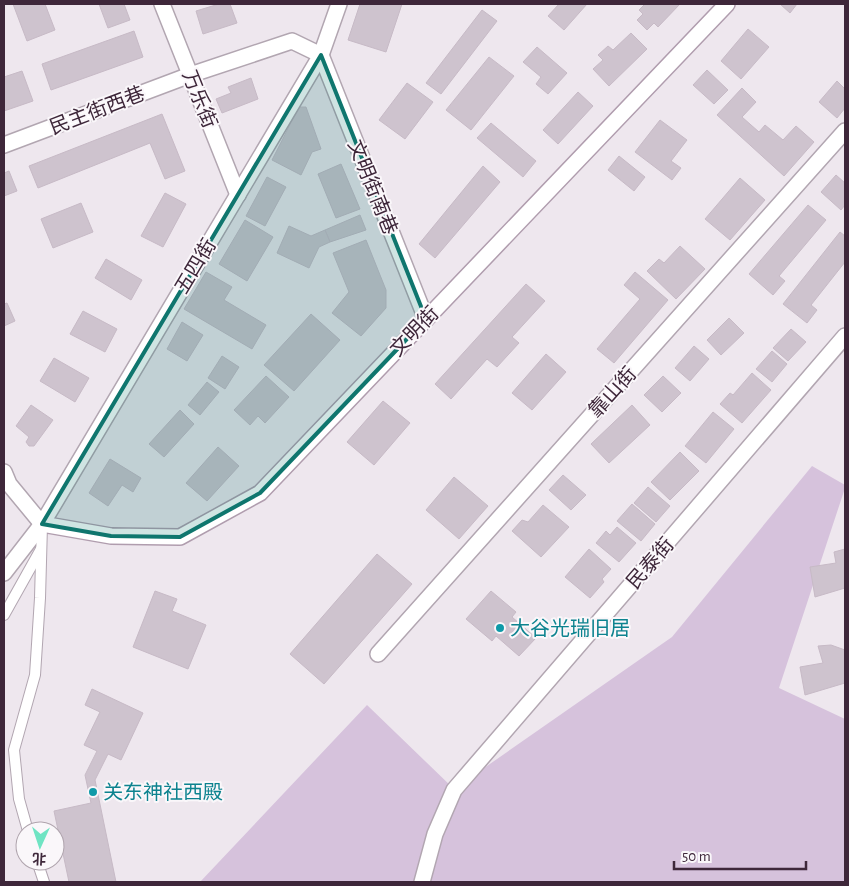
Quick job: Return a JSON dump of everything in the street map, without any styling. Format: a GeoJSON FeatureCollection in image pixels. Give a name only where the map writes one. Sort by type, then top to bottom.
{"type":"FeatureCollection","features":[{"type":"Feature","properties":{"kind":"street","name":"万乐街"},"geometry":{"type":"LineString","coordinates":[[162,4],[238,195]]}},
{"type":"Feature","properties":{"kind":"street","name":"五四街"},"geometry":{"type":"LineString","coordinates":[[4,573],[42,524],[321,55],[339,4]]}},
{"type":"Feature","properties":{"kind":"street","name":"文明街"},"geometry":{"type":"LineString","coordinates":[[42,524],[111,536],[180,537],[260,492],[727,4]]}},
{"type":"Feature","properties":{"kind":"street","name":"民主街西巷"},"geometry":{"type":"LineString","coordinates":[[4,145],[190,75],[292,41],[321,55]]}},
{"type":"Feature","properties":{"kind":"street","name":"文明街南巷"},"geometry":{"type":"LineString","coordinates":[[321,55],[426,318]]}},
{"type":"Feature","properties":{"kind":"street","name":"靠山街"},"geometry":{"type":"LineString","coordinates":[[378,654],[845,131]]}},
{"type":"Feature","properties":{"kind":"street","name":"民泰街"},"geometry":{"type":"LineString","coordinates":[[422,882],[435,834],[454,790],[845,336]]}},
{"type":"Feature","properties":{"kind":"street"},"geometry":{"type":"LineString","coordinates":[[4,472],[9,484],[42,524]]}},
{"type":"Feature","properties":{"kind":"lane"},"geometry":{"type":"LineString","coordinates":[[25,821],[19,799],[14,750],[35,675],[42,524]]}},
{"type":"Feature","properties":{"kind":"lane"},"geometry":{"type":"LineString","coordinates":[[4,615],[42,549]]}},
{"type":"Feature","properties":{"kind":"highlighted area"},"geometry":{"type":"Polygon","coordinates":[[[321,55],[426,319],[260,493],[180,537],[111,536],[42,524],[321,55]]]}},
{"type":"Feature","properties":{"kind":"shaded area"},"geometry":{"type":"Polygon","coordinates":[[[812,466],[845,485],[845,488],[779,688],[845,719],[845,882],[200,882],[367,705],[454,789],[672,637],[812,466]]]}},
{"type":"Feature","properties":{"kind":"building"},"geometry":{"type":"Polygon","coordinates":[[[13,4],[45,4],[55,30],[27,41],[13,4]]]}},
{"type":"Feature","properties":{"kind":"building"},"geometry":{"type":"Polygon","coordinates":[[[99,4],[124,4],[130,20],[108,28],[99,4]]]}},
{"type":"Feature","properties":{"kind":"building"},"geometry":{"type":"Polygon","coordinates":[[[219,4],[230,4],[237,23],[203,34],[196,11],[219,4]]]}},
{"type":"Feature","properties":{"kind":"building"},"geometry":{"type":"Polygon","coordinates":[[[360,4],[402,4],[386,52],[348,40],[360,4]]]}},
{"type":"Feature","properties":{"kind":"building"},"geometry":{"type":"Polygon","coordinates":[[[559,4],[587,4],[564,30],[548,16],[559,4]]]}},
{"type":"Feature","properties":{"kind":"building"},"geometry":{"type":"Polygon","coordinates":[[[645,4],[680,4],[658,27],[654,23],[647,30],[637,20],[643,14],[639,10],[645,4]]]}},
{"type":"Feature","properties":{"kind":"building"},"geometry":{"type":"Polygon","coordinates":[[[780,4],[797,4],[790,13],[780,4]]]}},
{"type":"Feature","properties":{"kind":"building"},"geometry":{"type":"Polygon","coordinates":[[[482,10],[497,21],[441,94],[426,83],[482,10]]]}},
{"type":"Feature","properties":{"kind":"building"},"geometry":{"type":"Polygon","coordinates":[[[748,29],[769,47],[741,79],[721,61],[748,29]]]}},
{"type":"Feature","properties":{"kind":"building"},"geometry":{"type":"Polygon","coordinates":[[[134,31],[143,57],[51,90],[42,64],[134,31]]]}},
{"type":"Feature","properties":{"kind":"building"},"geometry":{"type":"Polygon","coordinates":[[[631,33],[647,49],[609,86],[593,69],[603,60],[598,55],[608,46],[613,50],[631,33]]]}},
{"type":"Feature","properties":{"kind":"building"},"geometry":{"type":"Polygon","coordinates":[[[537,47],[567,73],[548,94],[536,84],[541,77],[523,62],[537,47]]]}},
{"type":"Feature","properties":{"kind":"building"},"geometry":{"type":"Polygon","coordinates":[[[489,57],[514,76],[471,130],[446,110],[489,57]]]}},
{"type":"Feature","properties":{"kind":"building"},"geometry":{"type":"Polygon","coordinates":[[[707,70],[728,90],[714,104],[693,85],[707,70]]]}},
{"type":"Feature","properties":{"kind":"building"},"geometry":{"type":"Polygon","coordinates":[[[22,71],[33,101],[4,111],[4,77],[22,71]]]}},
{"type":"Feature","properties":{"kind":"building"},"geometry":{"type":"Polygon","coordinates":[[[251,78],[258,99],[222,113],[216,99],[231,93],[228,87],[251,78]]]}},
{"type":"Feature","properties":{"kind":"building"},"geometry":{"type":"Polygon","coordinates":[[[837,81],[845,89],[845,108],[837,118],[819,102],[837,81]]]}},
{"type":"Feature","properties":{"kind":"building"},"geometry":{"type":"Polygon","coordinates":[[[407,83],[433,102],[405,139],[379,120],[407,83]]]}},
{"type":"Feature","properties":{"kind":"building"},"geometry":{"type":"Polygon","coordinates":[[[742,88],[756,102],[742,117],[759,132],[765,125],[783,140],[796,126],[814,142],[784,176],[717,115],[742,88]]]}},
{"type":"Feature","properties":{"kind":"building"},"geometry":{"type":"Polygon","coordinates":[[[578,92],[593,106],[558,144],[543,130],[578,92]]]}},
{"type":"Feature","properties":{"kind":"building"},"geometry":{"type":"Polygon","coordinates":[[[299,107],[306,107],[321,149],[312,152],[301,175],[272,160],[299,107]]]}},
{"type":"Feature","properties":{"kind":"building"},"geometry":{"type":"Polygon","coordinates":[[[162,114],[185,171],[165,179],[150,143],[38,188],[29,166],[162,114]]]}},
{"type":"Feature","properties":{"kind":"building"},"geometry":{"type":"Polygon","coordinates":[[[660,120],[687,140],[671,161],[681,168],[672,180],[635,152],[660,120]]]}},
{"type":"Feature","properties":{"kind":"building"},"geometry":{"type":"Polygon","coordinates":[[[491,123],[536,161],[523,177],[477,138],[491,123]]]}},
{"type":"Feature","properties":{"kind":"building"},"geometry":{"type":"Polygon","coordinates":[[[619,156],[645,177],[634,191],[608,170],[619,156]]]}},
{"type":"Feature","properties":{"kind":"building"},"geometry":{"type":"Polygon","coordinates":[[[341,164],[360,209],[336,218],[318,174],[341,164]]]}},
{"type":"Feature","properties":{"kind":"building"},"geometry":{"type":"Polygon","coordinates":[[[483,166],[500,182],[435,258],[419,244],[483,166]]]}},
{"type":"Feature","properties":{"kind":"building"},"geometry":{"type":"Polygon","coordinates":[[[9,171],[17,191],[4,196],[4,173],[9,171]]]}},
{"type":"Feature","properties":{"kind":"building"},"geometry":{"type":"Polygon","coordinates":[[[836,175],[845,183],[845,205],[841,210],[821,192],[836,175]]]}},
{"type":"Feature","properties":{"kind":"building"},"geometry":{"type":"Polygon","coordinates":[[[267,177],[286,187],[265,226],[246,216],[267,177]]]}},
{"type":"Feature","properties":{"kind":"building"},"geometry":{"type":"Polygon","coordinates":[[[740,178],[765,200],[730,240],[705,219],[740,178]]]}},
{"type":"Feature","properties":{"kind":"building"},"geometry":{"type":"Polygon","coordinates":[[[165,193],[186,204],[163,247],[141,236],[165,193]]]}},
{"type":"Feature","properties":{"kind":"building"},"geometry":{"type":"Polygon","coordinates":[[[81,203],[93,232],[53,248],[41,219],[81,203]]]}},
{"type":"Feature","properties":{"kind":"building"},"geometry":{"type":"Polygon","coordinates":[[[808,205],[826,220],[779,276],[785,281],[773,295],[749,274],[808,205]]]}},
{"type":"Feature","properties":{"kind":"building"},"geometry":{"type":"Polygon","coordinates":[[[360,215],[366,230],[330,242],[325,230],[360,215]]]}},
{"type":"Feature","properties":{"kind":"building"},"geometry":{"type":"Polygon","coordinates":[[[245,220],[273,237],[247,281],[219,264],[245,220]]]}},
{"type":"Feature","properties":{"kind":"building"},"geometry":{"type":"Polygon","coordinates":[[[289,226],[311,236],[325,230],[330,242],[319,247],[309,268],[277,253],[289,226]]]}},
{"type":"Feature","properties":{"kind":"building"},"geometry":{"type":"Polygon","coordinates":[[[840,232],[845,236],[845,262],[811,305],[817,310],[807,323],[783,304],[840,232]]]}},
{"type":"Feature","properties":{"kind":"building"},"geometry":{"type":"Polygon","coordinates":[[[366,240],[386,290],[386,308],[361,336],[332,313],[349,292],[333,253],[366,240]]]}},
{"type":"Feature","properties":{"kind":"building"},"geometry":{"type":"Polygon","coordinates":[[[680,246],[705,269],[676,299],[647,271],[659,259],[664,263],[680,246]]]}},
{"type":"Feature","properties":{"kind":"building"},"geometry":{"type":"Polygon","coordinates":[[[106,259],[142,280],[131,300],[95,278],[106,259]]]}},
{"type":"Feature","properties":{"kind":"building"},"geometry":{"type":"Polygon","coordinates":[[[206,272],[232,287],[224,300],[266,325],[252,349],[184,309],[206,272]]]}},
{"type":"Feature","properties":{"kind":"building"},"geometry":{"type":"Polygon","coordinates":[[[635,272],[668,300],[614,363],[597,349],[640,299],[624,285],[635,272]]]}},
{"type":"Feature","properties":{"kind":"building"},"geometry":{"type":"Polygon","coordinates":[[[526,284],[545,301],[512,337],[519,343],[497,367],[487,359],[451,399],[435,384],[526,284]]]}},
{"type":"Feature","properties":{"kind":"building"},"geometry":{"type":"Polygon","coordinates":[[[7,303],[15,321],[4,326],[4,304],[7,303]]]}},
{"type":"Feature","properties":{"kind":"building"},"geometry":{"type":"Polygon","coordinates":[[[83,311],[117,329],[105,352],[70,334],[83,311]]]}},
{"type":"Feature","properties":{"kind":"building"},"geometry":{"type":"Polygon","coordinates":[[[311,314],[340,340],[294,391],[264,365],[311,314]]]}},
{"type":"Feature","properties":{"kind":"building"},"geometry":{"type":"Polygon","coordinates":[[[729,318],[744,333],[721,355],[707,340],[729,318]]]}},
{"type":"Feature","properties":{"kind":"building"},"geometry":{"type":"Polygon","coordinates":[[[182,322],[203,335],[187,361],[167,349],[182,322]]]}},
{"type":"Feature","properties":{"kind":"building"},"geometry":{"type":"Polygon","coordinates":[[[791,329],[806,342],[788,361],[773,348],[791,329]]]}},
{"type":"Feature","properties":{"kind":"building"},"geometry":{"type":"Polygon","coordinates":[[[694,346],[709,359],[690,381],[675,368],[694,346]]]}},
{"type":"Feature","properties":{"kind":"building"},"geometry":{"type":"Polygon","coordinates":[[[772,351],[787,364],[772,382],[756,369],[772,351]]]}},
{"type":"Feature","properties":{"kind":"building"},"geometry":{"type":"Polygon","coordinates":[[[546,354],[566,372],[532,410],[512,393],[546,354]]]}},
{"type":"Feature","properties":{"kind":"building"},"geometry":{"type":"Polygon","coordinates":[[[222,356],[239,367],[225,389],[208,378],[222,356]]]}},
{"type":"Feature","properties":{"kind":"building"},"geometry":{"type":"Polygon","coordinates":[[[54,358],[89,378],[75,402],[40,381],[54,358]]]}},
{"type":"Feature","properties":{"kind":"building"},"geometry":{"type":"Polygon","coordinates":[[[752,373],[771,390],[742,423],[720,404],[730,393],[733,395],[752,373]]]}},
{"type":"Feature","properties":{"kind":"building"},"geometry":{"type":"Polygon","coordinates":[[[266,376],[289,397],[265,423],[258,416],[250,425],[234,410],[266,376]]]}},
{"type":"Feature","properties":{"kind":"building"},"geometry":{"type":"Polygon","coordinates":[[[663,376],[681,393],[662,412],[644,395],[663,376]]]}},
{"type":"Feature","properties":{"kind":"building"},"geometry":{"type":"Polygon","coordinates":[[[207,382],[219,392],[200,415],[188,405],[207,382]]]}},
{"type":"Feature","properties":{"kind":"building"},"geometry":{"type":"Polygon","coordinates":[[[383,401],[410,423],[374,465],[347,442],[383,401]]]}},
{"type":"Feature","properties":{"kind":"building"},"geometry":{"type":"Polygon","coordinates":[[[31,405],[53,420],[34,446],[29,446],[26,442],[29,437],[16,426],[31,405]]]}},
{"type":"Feature","properties":{"kind":"building"},"geometry":{"type":"Polygon","coordinates":[[[632,405],[650,425],[609,463],[591,444],[632,405]]]}},
{"type":"Feature","properties":{"kind":"building"},"geometry":{"type":"Polygon","coordinates":[[[180,410],[194,424],[164,457],[149,444],[180,410]]]}},
{"type":"Feature","properties":{"kind":"building"},"geometry":{"type":"Polygon","coordinates":[[[713,412],[734,429],[706,463],[685,446],[713,412]]]}},
{"type":"Feature","properties":{"kind":"building"},"geometry":{"type":"Polygon","coordinates":[[[218,447],[239,466],[207,501],[186,483],[218,447]]]}},
{"type":"Feature","properties":{"kind":"building"},"geometry":{"type":"Polygon","coordinates":[[[680,452],[699,471],[670,500],[651,482],[680,452]]]}},
{"type":"Feature","properties":{"kind":"building"},"geometry":{"type":"Polygon","coordinates":[[[110,459],[141,478],[133,492],[122,485],[108,506],[89,493],[110,459]]]}},
{"type":"Feature","properties":{"kind":"building"},"geometry":{"type":"Polygon","coordinates":[[[563,475],[586,495],[571,510],[549,490],[563,475]]]}},
{"type":"Feature","properties":{"kind":"building"},"geometry":{"type":"Polygon","coordinates":[[[454,477],[488,506],[459,539],[426,510],[454,477]]]}},
{"type":"Feature","properties":{"kind":"building"},"geometry":{"type":"Polygon","coordinates":[[[648,487],[670,506],[656,522],[634,503],[648,487]]]}},
{"type":"Feature","properties":{"kind":"building"},"geometry":{"type":"Polygon","coordinates":[[[632,504],[655,524],[641,541],[617,521],[632,504]]]}},
{"type":"Feature","properties":{"kind":"building"},"geometry":{"type":"Polygon","coordinates":[[[543,505],[569,527],[541,557],[512,531],[522,520],[528,522],[543,505]]]}},
{"type":"Feature","properties":{"kind":"building"},"geometry":{"type":"Polygon","coordinates":[[[617,527],[636,543],[619,562],[596,543],[606,531],[610,535],[617,527]]]}},
{"type":"Feature","properties":{"kind":"building"},"geometry":{"type":"Polygon","coordinates":[[[589,549],[611,569],[602,579],[604,582],[590,598],[565,577],[589,549]]]}},
{"type":"Feature","properties":{"kind":"building"},"geometry":{"type":"Polygon","coordinates":[[[845,549],[845,588],[815,597],[810,567],[836,563],[834,552],[845,549]]]}},
{"type":"Feature","properties":{"kind":"building"},"geometry":{"type":"Polygon","coordinates":[[[377,554],[412,584],[324,684],[290,654],[377,554]]]}},
{"type":"Feature","properties":{"kind":"building"},"geometry":{"type":"Polygon","coordinates":[[[155,591],[177,599],[172,611],[206,625],[188,669],[133,647],[155,591]]]}},
{"type":"Feature","properties":{"kind":"building","name":"大谷光瑞旧居"},"geometry":{"type":"Polygon","coordinates":[[[491,591],[516,612],[512,617],[536,638],[519,656],[496,636],[492,641],[466,619],[491,591]]]}},
{"type":"Feature","properties":{"kind":"building"},"geometry":{"type":"Polygon","coordinates":[[[831,645],[845,650],[845,683],[805,695],[800,667],[823,663],[818,646],[831,645]]]}},
{"type":"Feature","properties":{"kind":"building","name":"关东神社西殿"},"geometry":{"type":"Polygon","coordinates":[[[92,689],[143,713],[121,760],[108,754],[95,780],[116,882],[69,882],[65,863],[65,821],[56,821],[54,811],[91,803],[85,775],[97,751],[84,745],[100,712],[85,705],[92,689]]]}},
{"type":"Feature","properties":{"kind":"place","name":"大谷光瑞旧居"},"geometry":{"type":"Point","coordinates":[500,628]}},
{"type":"Feature","properties":{"kind":"place","name":"关东神社西殿"},"geometry":{"type":"Point","coordinates":[93,792]}}]}
